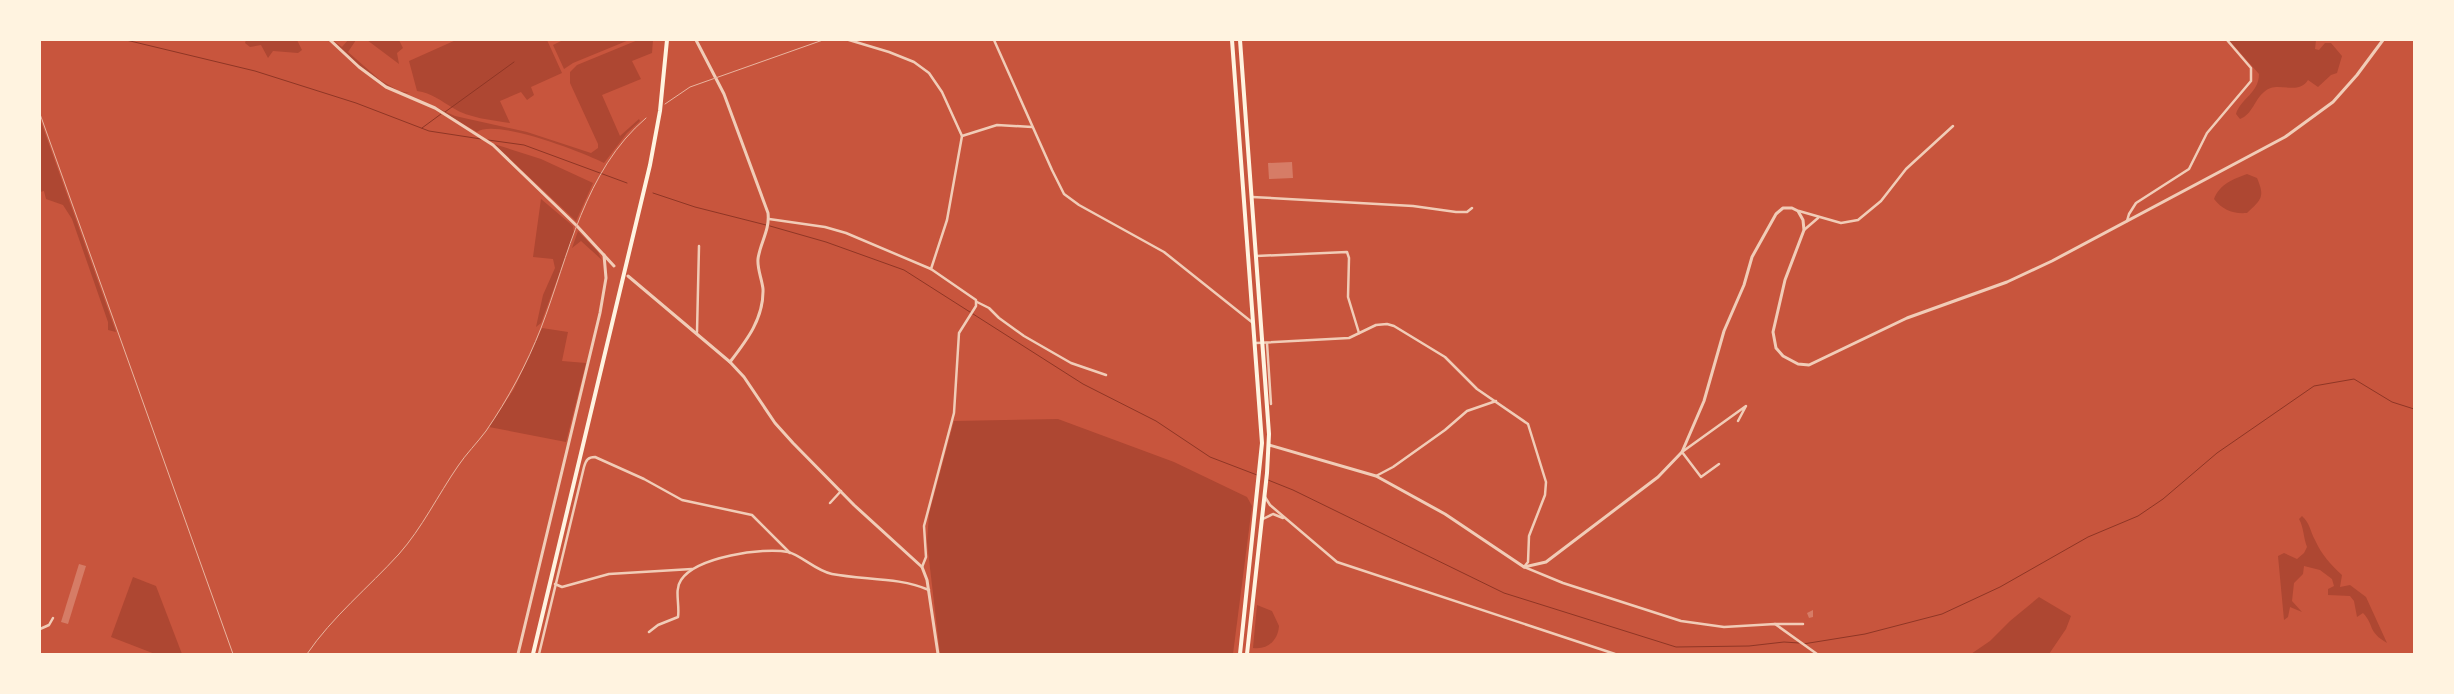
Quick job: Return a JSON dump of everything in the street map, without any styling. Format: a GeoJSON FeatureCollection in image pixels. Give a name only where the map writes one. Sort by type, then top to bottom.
{"type":"FeatureCollection","features":[{"type":"Feature","properties":{"kind":"main road"},"geometry":{"type":"LineString","coordinates":[[533,654],[657,133],[667,40]]}},
{"type":"Feature","properties":{"kind":"main road"},"geometry":{"type":"LineString","coordinates":[[1232,40],[1256,343],[1261,458],[1240,654]]}},
{"type":"Feature","properties":{"kind":"main road"},"geometry":{"type":"LineString","coordinates":[[1240,40],[1269,404],[1268,459],[1247,654]]}},
{"type":"Feature","properties":{"kind":"street"},"geometry":{"type":"LineString","coordinates":[[330,40],[374,80],[394,91],[435,108],[492,145],[577,226],[614,266]]}},
{"type":"Feature","properties":{"kind":"street"},"geometry":{"type":"LineString","coordinates":[[696,40],[724,94],[765,200],[769,221],[758,263],[763,288],[759,318],[748,338],[730,362]]}},
{"type":"Feature","properties":{"kind":"street"},"geometry":{"type":"LineString","coordinates":[[850,40],[914,62],[929,73],[942,92],[962,136],[947,220],[931,269]]}},
{"type":"Feature","properties":{"kind":"street"},"geometry":{"type":"LineString","coordinates":[[994,40],[1060,188],[1070,198],[1160,249],[1254,324]]}},
{"type":"Feature","properties":{"kind":"street"},"geometry":{"type":"LineString","coordinates":[[2127,222],[2129,214],[2136,203],[2189,169],[2207,133],[2252,81],[2251,68],[2227,40]]}},
{"type":"Feature","properties":{"kind":"street"},"geometry":{"type":"LineString","coordinates":[[1798,211],[1803,220],[1804,230],[1785,280],[1773,332],[1776,348],[1783,356],[1798,364],[1809,364],[1908,318],[2014,278],[2127,222],[2285,137],[2310,120],[2344,90],[2383,40]]}},
{"type":"Feature","properties":{"kind":"street"},"geometry":{"type":"LineString","coordinates":[[962,136],[997,125],[1011,124],[1032,127]]}},
{"type":"Feature","properties":{"kind":"street"},"geometry":{"type":"LineString","coordinates":[[1682,452],[1704,401],[1724,331],[1744,285],[1752,257],[1779,211],[1787,208],[1841,223],[1858,220],[1873,210],[1906,169],[1953,126]]}},
{"type":"Feature","properties":{"kind":"street"},"geometry":{"type":"LineString","coordinates":[[1252,196],[1412,206],[1456,212],[1467,212],[1472,208]]}},
{"type":"Feature","properties":{"kind":"street"},"geometry":{"type":"LineString","coordinates":[[1804,230],[1818,218]]}},
{"type":"Feature","properties":{"kind":"street"},"geometry":{"type":"LineString","coordinates":[[769,221],[836,230],[931,269],[961,288],[976,304],[989,308],[999,318],[1024,336],[1071,362],[1106,375]]}},
{"type":"Feature","properties":{"kind":"street"},"geometry":{"type":"LineString","coordinates":[[697,332],[699,246]]}},
{"type":"Feature","properties":{"kind":"street"},"geometry":{"type":"LineString","coordinates":[[1256,256],[1346,251],[1349,258],[1348,299],[1359,333]]}},
{"type":"Feature","properties":{"kind":"street"},"geometry":{"type":"LineString","coordinates":[[518,654],[600,313],[606,278],[604,255]]}},
{"type":"Feature","properties":{"kind":"street"},"geometry":{"type":"LineString","coordinates":[[628,276],[697,332],[730,362],[744,377],[775,423],[841,491],[922,566],[929,590],[938,654]]}},
{"type":"Feature","properties":{"kind":"street"},"geometry":{"type":"LineString","coordinates":[[922,566],[926,557],[924,526],[954,413],[959,333],[976,304]]}},
{"type":"Feature","properties":{"kind":"street"},"geometry":{"type":"LineString","coordinates":[[1256,343],[1348,338],[1378,325],[1394,326],[1445,358],[1477,388],[1528,424],[1546,482],[1545,495],[1529,536],[1528,562],[1524,567]]}},
{"type":"Feature","properties":{"kind":"street"},"geometry":{"type":"LineString","coordinates":[[1376,476],[1393,467],[1445,430],[1467,411],[1496,401]]}},
{"type":"Feature","properties":{"kind":"street"},"geometry":{"type":"LineString","coordinates":[[1260,405],[1269,404]]}},
{"type":"Feature","properties":{"kind":"street"},"geometry":{"type":"LineString","coordinates":[[1524,567],[1546,562],[1658,477],[1682,452],[1746,406],[1738,421]]}},
{"type":"Feature","properties":{"kind":"street"},"geometry":{"type":"LineString","coordinates":[[1268,445],[1376,476],[1445,514],[1524,567],[1563,583],[1681,621],[1724,627],[1803,624]]}},
{"type":"Feature","properties":{"kind":"street"},"geometry":{"type":"LineString","coordinates":[[1682,452],[1701,477],[1719,464]]}},
{"type":"Feature","properties":{"kind":"street"},"geometry":{"type":"LineString","coordinates":[[539,654],[584,467],[590,457],[595,457],[635,474],[682,500],[752,514],[790,553],[828,574],[909,583],[929,590]]}},
{"type":"Feature","properties":{"kind":"street"},"geometry":{"type":"LineString","coordinates":[[830,503],[841,491]]}},
{"type":"Feature","properties":{"kind":"street"},"geometry":{"type":"LineString","coordinates":[[1264,493],[1268,503],[1337,562],[1616,654]]}},
{"type":"Feature","properties":{"kind":"street"},"geometry":{"type":"LineString","coordinates":[[1261,520],[1273,514],[1286,520]]}},
{"type":"Feature","properties":{"kind":"street"},"geometry":{"type":"LineString","coordinates":[[556,584],[562,586],[569,585],[609,574],[693,569],[737,554],[790,553]]}},
{"type":"Feature","properties":{"kind":"street"},"geometry":{"type":"LineString","coordinates":[[649,632],[658,625],[678,617],[678,585],[686,574],[693,569]]}},
{"type":"Feature","properties":{"kind":"street"},"geometry":{"type":"LineString","coordinates":[[40,629],[49,625],[53,618]]}},
{"type":"Feature","properties":{"kind":"street"},"geometry":{"type":"LineString","coordinates":[[1775,624],[1817,654]]}},
{"type":"Feature","properties":{"kind":"shaded area"},"geometry":{"type":"Polygon","coordinates":[[[246,40],[297,40],[302,50],[298,53],[273,51],[268,58],[261,45],[250,47],[245,43],[246,40]]]}},
{"type":"Feature","properties":{"kind":"shaded area"},"geometry":{"type":"Polygon","coordinates":[[[333,40],[342,47],[348,40],[356,40],[348,52],[380,80],[399,91],[410,93],[400,92],[379,82],[358,65],[333,40]]]}},
{"type":"Feature","properties":{"kind":"shaded area"},"geometry":{"type":"Polygon","coordinates":[[[367,40],[399,40],[403,48],[397,53],[399,64],[367,40]]]}},
{"type":"Feature","properties":{"kind":"shaded area"},"geometry":{"type":"Polygon","coordinates":[[[456,40],[547,40],[562,73],[531,87],[534,95],[527,100],[521,92],[500,101],[510,123],[473,116],[459,111],[432,95],[417,91],[409,61],[456,40]]]}},
{"type":"Feature","properties":{"kind":"shaded area"},"geometry":{"type":"Polygon","coordinates":[[[563,40],[629,40],[573,63],[564,69],[553,45],[563,40]]]}},
{"type":"Feature","properties":{"kind":"shaded area"},"geometry":{"type":"Polygon","coordinates":[[[638,40],[653,40],[652,53],[632,61],[641,79],[602,95],[620,136],[639,119],[640,121],[627,133],[604,163],[560,145],[520,133],[487,129],[477,132],[427,103],[455,116],[527,132],[591,153],[598,148],[598,144],[570,83],[570,72],[577,65],[638,40]]]}},
{"type":"Feature","properties":{"kind":"shaded area"},"geometry":{"type":"Polygon","coordinates":[[[2229,40],[2316,40],[2315,49],[2319,50],[2325,43],[2331,43],[2342,56],[2337,73],[2331,75],[2318,87],[2308,80],[2298,87],[2269,88],[2261,95],[2248,114],[2240,119],[2236,114],[2238,108],[2253,91],[2259,74],[2229,40]]]}},
{"type":"Feature","properties":{"kind":"shaded area"},"geometry":{"type":"Polygon","coordinates":[[[40,119],[116,332],[108,330],[108,322],[72,219],[63,205],[46,199],[44,191],[40,192],[40,119]]]}},
{"type":"Feature","properties":{"kind":"shaded area"},"geometry":{"type":"Polygon","coordinates":[[[494,144],[541,159],[593,183],[576,221],[494,144]]]}},
{"type":"Feature","properties":{"kind":"shaded area"},"geometry":{"type":"Polygon","coordinates":[[[2247,174],[2257,178],[2261,197],[2247,213],[2237,213],[2228,210],[2214,199],[2223,186],[2247,174]]]}},
{"type":"Feature","properties":{"kind":"shaded area"},"geometry":{"type":"Polygon","coordinates":[[[541,199],[573,226],[574,234],[541,323],[536,327],[543,295],[555,268],[553,259],[533,257],[541,199]]]}},
{"type":"Feature","properties":{"kind":"shaded area"},"geometry":{"type":"Polygon","coordinates":[[[578,231],[598,252],[602,260],[581,241],[572,248],[578,231]]]}},
{"type":"Feature","properties":{"kind":"shaded area"},"geometry":{"type":"Polygon","coordinates":[[[542,328],[568,332],[562,361],[586,363],[566,442],[489,427],[514,389],[542,328]]]}},
{"type":"Feature","properties":{"kind":"shaded area"},"geometry":{"type":"Polygon","coordinates":[[[1058,419],[1174,462],[1247,497],[1252,506],[1233,654],[940,654],[927,542],[929,514],[954,421],[1058,419]]]}},
{"type":"Feature","properties":{"kind":"shaded area"},"geometry":{"type":"Polygon","coordinates":[[[2302,516],[2323,555],[2342,575],[2340,587],[2350,585],[2366,597],[2387,643],[2376,635],[2363,613],[2357,617],[2354,601],[2350,596],[2328,595],[2328,589],[2334,586],[2332,579],[2320,570],[2304,566],[2303,574],[2294,583],[2292,601],[2302,612],[2290,607],[2288,617],[2284,620],[2278,556],[2284,553],[2297,559],[2304,553],[2307,547],[2299,519],[2302,516]]]}},
{"type":"Feature","properties":{"kind":"shaded area"},"geometry":{"type":"Polygon","coordinates":[[[133,577],[156,586],[182,654],[155,654],[111,637],[133,577]]]}},
{"type":"Feature","properties":{"kind":"shaded area"},"geometry":{"type":"Polygon","coordinates":[[[2039,597],[2071,616],[2066,629],[2049,654],[1971,654],[1990,641],[2010,621],[2039,597]]]}},
{"type":"Feature","properties":{"kind":"shaded area"},"geometry":{"type":"Polygon","coordinates":[[[1257,605],[1272,611],[1279,626],[1277,636],[1268,646],[1253,648],[1257,605]]]}},
{"type":"Feature","properties":{"kind":"building"},"geometry":{"type":"Polygon","coordinates":[[[1292,162],[1293,178],[1269,179],[1268,163],[1292,162]]]}},
{"type":"Feature","properties":{"kind":"building"},"geometry":{"type":"Polygon","coordinates":[[[79,564],[86,566],[68,624],[61,622],[79,564]]]}},
{"type":"Feature","properties":{"kind":"building"},"geometry":{"type":"Polygon","coordinates":[[[1813,610],[1813,617],[1809,618],[1807,613],[1813,610]]]}},
{"type":"Feature","properties":{"kind":"waterway"},"geometry":{"type":"LineString","coordinates":[[126,40],[255,71],[356,103],[429,131],[481,139]]}},
{"type":"Feature","properties":{"kind":"waterway"},"geometry":{"type":"LineString","coordinates":[[445,112],[514,62]]}},
{"type":"Feature","properties":{"kind":"waterway"},"geometry":{"type":"LineString","coordinates":[[422,128],[441,114]]}},
{"type":"Feature","properties":{"kind":"waterway"},"geometry":{"type":"LineString","coordinates":[[488,140],[524,145],[627,183]]}},
{"type":"Feature","properties":{"kind":"waterway"},"geometry":{"type":"LineString","coordinates":[[653,193],[695,207],[766,225]]}},
{"type":"Feature","properties":{"kind":"waterway"},"geometry":{"type":"LineString","coordinates":[[770,226],[826,242],[904,270],[1083,384],[1156,421],[1210,457],[1257,475]]}},
{"type":"Feature","properties":{"kind":"waterway"},"geometry":{"type":"LineString","coordinates":[[1803,644],[1865,634],[1942,614],[2000,587],[2088,537],[2138,516],[2163,499],[2217,453],[2314,386],[2354,379],[2392,402],[2414,409]]}},
{"type":"Feature","properties":{"kind":"waterway"},"geometry":{"type":"LineString","coordinates":[[1268,480],[1293,490],[1504,593],[1676,647],[1799,643]]}},
{"type":"Feature","properties":{"kind":"railway"},"geometry":{"type":"LineString","coordinates":[[665,104],[690,87],[823,40]]}},
{"type":"Feature","properties":{"kind":"railway"},"geometry":{"type":"LineString","coordinates":[[40,114],[233,654]]}},
{"type":"Feature","properties":{"kind":"railway"},"geometry":{"type":"LineString","coordinates":[[307,654],[328,627],[407,544],[464,457],[494,419],[530,355],[570,243],[593,188],[607,163],[625,139],[646,118]]}}]}
